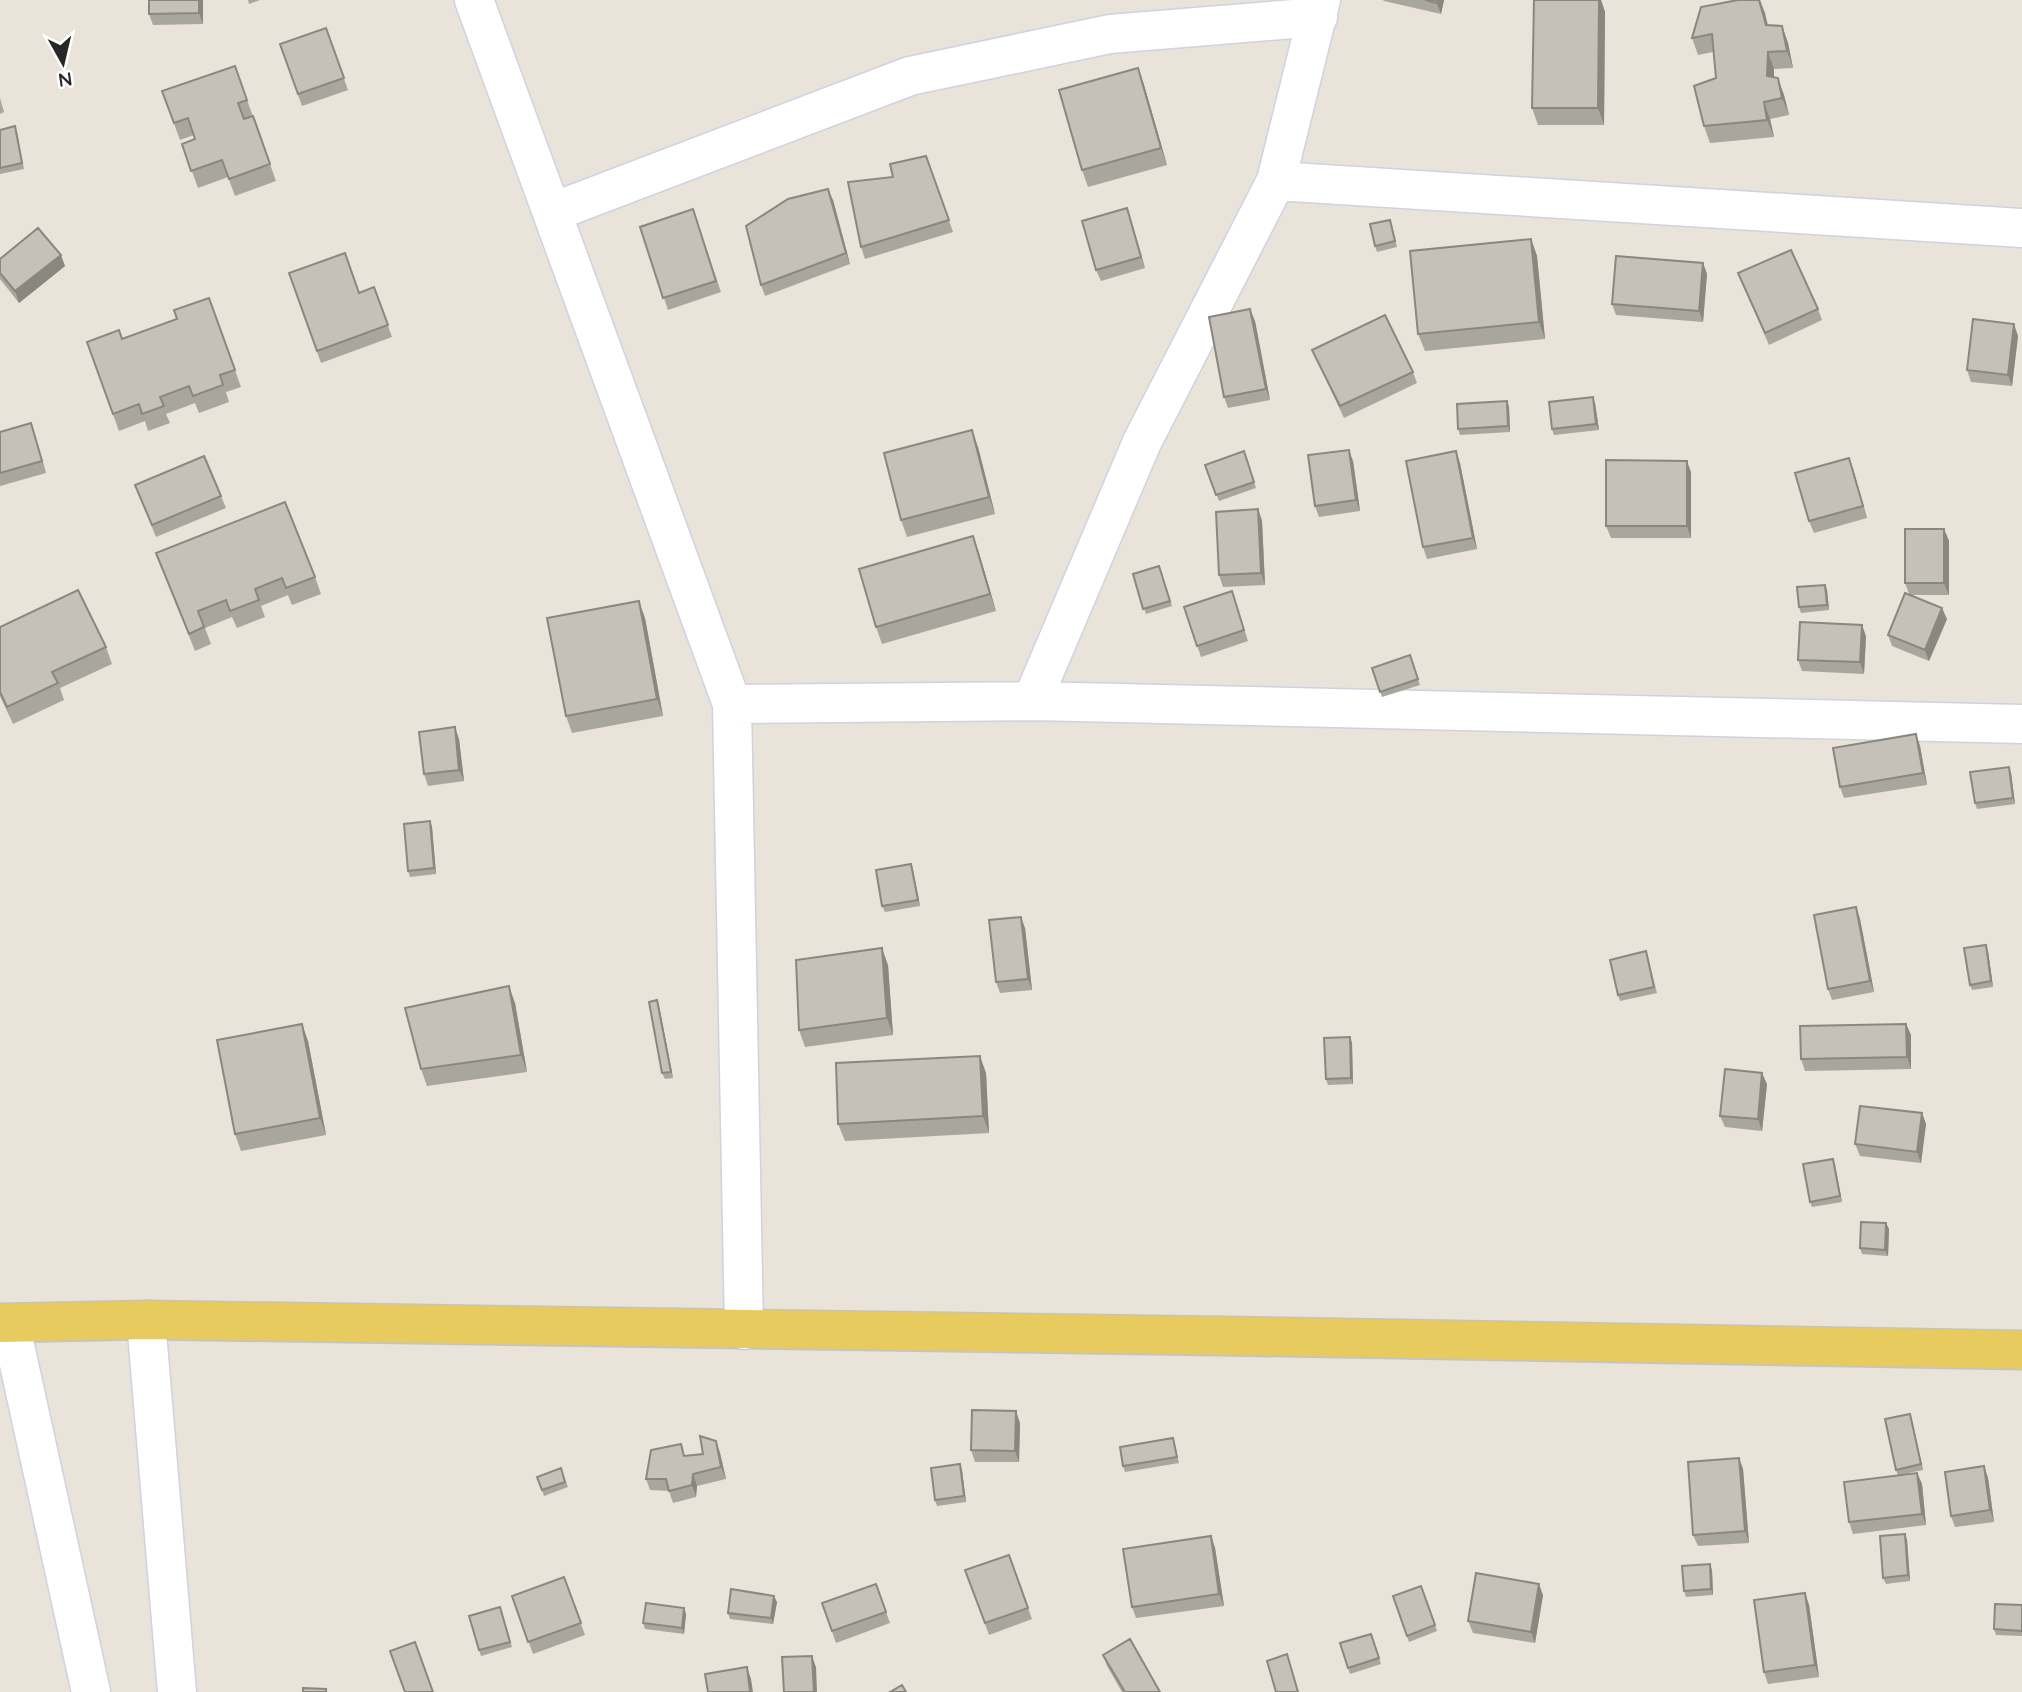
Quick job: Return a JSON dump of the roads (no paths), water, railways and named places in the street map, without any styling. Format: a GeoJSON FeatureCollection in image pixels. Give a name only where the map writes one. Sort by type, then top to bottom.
{"type":"FeatureCollection","features":[{"type":"Feature","properties":{"kind":"main road"},"geometry":{"type":"LineString","coordinates":[[5,1323],[146,1320],[2022,1350]]}},
{"type":"Feature","properties":{"kind":"street"},"geometry":{"type":"LineString","coordinates":[[474,0],[732,704],[744,1330]]}},
{"type":"Feature","properties":{"kind":"street"},"geometry":{"type":"LineString","coordinates":[[553,212],[910,76],[1110,34],[1320,8],[1276,181],[1142,442],[1032,702]]}},
{"type":"Feature","properties":{"kind":"street"},"geometry":{"type":"LineString","coordinates":[[1276,181],[2022,228]]}},
{"type":"Feature","properties":{"kind":"street"},"geometry":{"type":"LineString","coordinates":[[732,704],[1032,702],[2022,724]]}},
{"type":"Feature","properties":{"kind":"street"},"geometry":{"type":"LineString","coordinates":[[146,1320],[177,1692]]}},
{"type":"Feature","properties":{"kind":"street"},"geometry":{"type":"LineString","coordinates":[[5,1323],[91,1692]]}}]}
